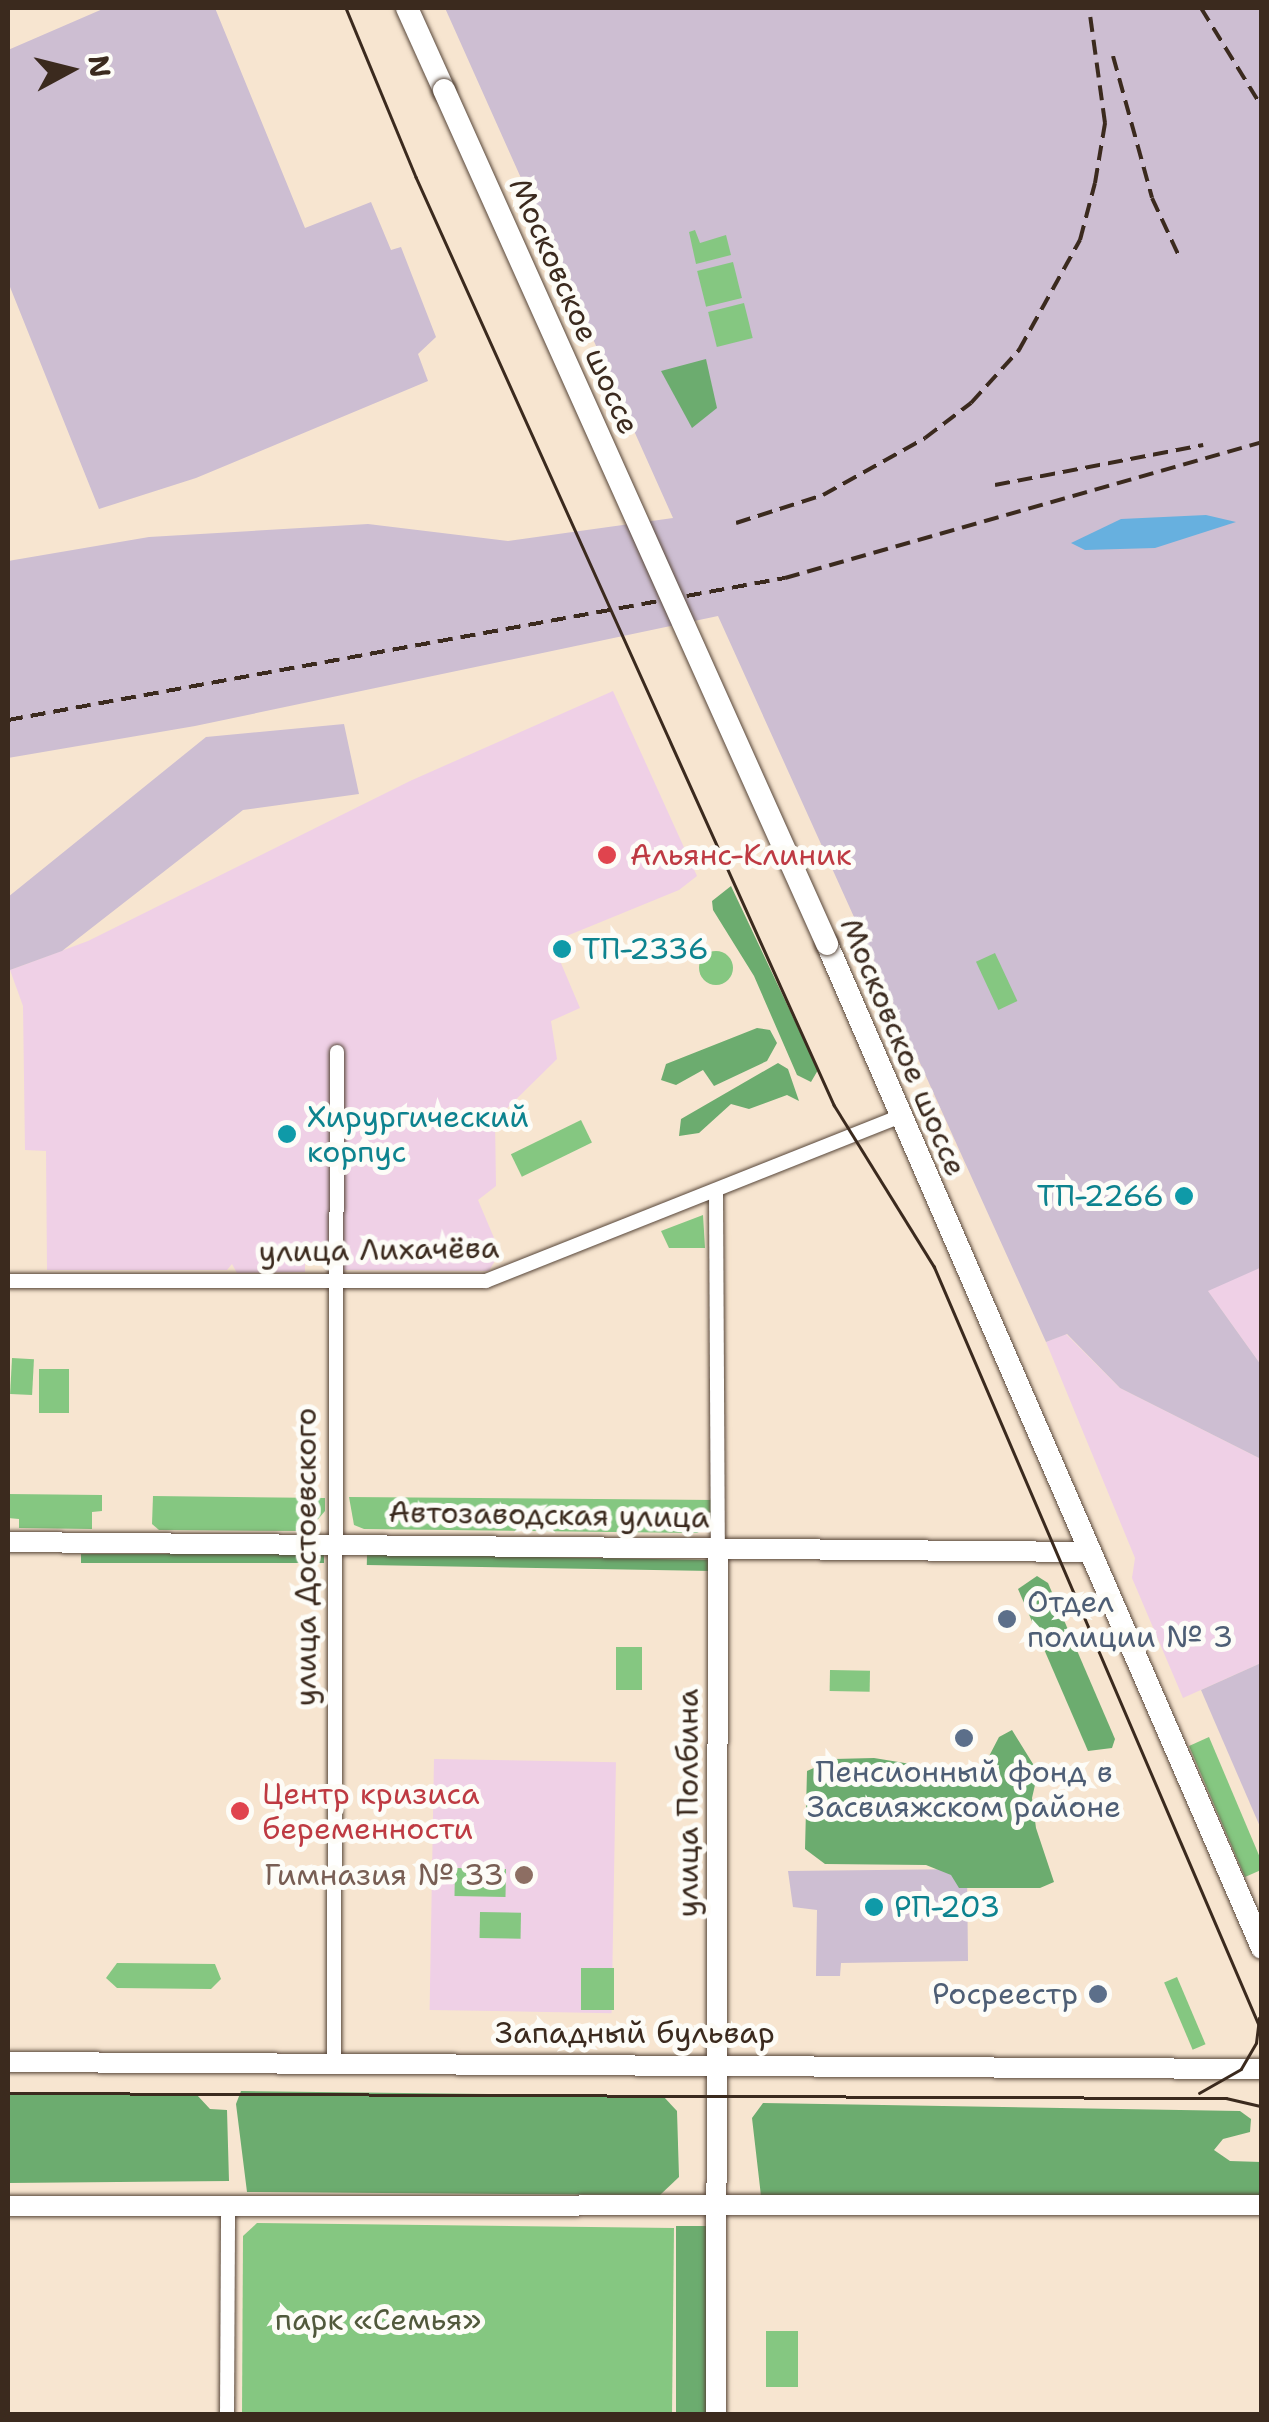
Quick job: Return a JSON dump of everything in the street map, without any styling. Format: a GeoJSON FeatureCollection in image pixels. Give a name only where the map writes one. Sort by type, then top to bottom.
{"type":"FeatureCollection","features":[{"type":"Feature","properties":{"kind":"main road","name":"Московское шоссе"},"geometry":{"type":"LineString","coordinates":[[407,8],[826,944],[1262,1948]]}},
{"type":"Feature","properties":{"kind":"street","name":"улица Достоевского"},"geometry":{"type":"LineString","coordinates":[[334,2062],[337,1052]]}},
{"type":"Feature","properties":{"kind":"street","name":"улица Лихачёва"},"geometry":{"type":"LineString","coordinates":[[8,1281],[508,1277],[901,1116]]}},
{"type":"Feature","properties":{"kind":"street","name":"улица Полбина"},"geometry":{"type":"LineString","coordinates":[[716,1192],[716,2414]]}},
{"type":"Feature","properties":{"kind":"street","name":"Автозаводская улица"},"geometry":{"type":"LineString","coordinates":[[8,1542],[333,1542],[1090,1552]]}},
{"type":"Feature","properties":{"kind":"street","name":"Западный бульвар"},"geometry":{"type":"LineString","coordinates":[[8,2062],[1262,2069]]}},
{"type":"Feature","properties":{"kind":"street"},"geometry":{"type":"LineString","coordinates":[[8,2206],[718,2209],[1262,2205]]}},
{"type":"Feature","properties":{"kind":"street"},"geometry":{"type":"LineString","coordinates":[[227,2414],[228,2207]]}},
{"type":"Feature","properties":{"kind":"shaded area"},"geometry":{"type":"Polygon","coordinates":[[[105,8],[215,8],[305,228],[371,202],[391,250],[401,247],[436,337],[418,354],[428,381],[196,478],[99,509],[8,282],[8,50],[105,8]]]}},
{"type":"Feature","properties":{"kind":"shaded area"},"geometry":{"type":"Polygon","coordinates":[[[445,8],[1261,8],[1262,1267],[1208,1291],[1261,1365],[1261,1459],[1120,1388],[1067,1334],[1046,1342],[718,616],[195,726],[8,758],[8,561],[149,537],[368,524],[508,541],[673,518],[445,8]]]}},
{"type":"Feature","properties":{"kind":"shaded area"},"geometry":{"type":"Polygon","coordinates":[[[613,691],[697,876],[679,890],[552,942],[580,1008],[551,1021],[557,1059],[495,1120],[496,1186],[478,1200],[500,1252],[489,1271],[342,1270],[336,1242],[305,1243],[305,1272],[237,1273],[232,1264],[227,1270],[47,1270],[46,1151],[25,1150],[23,1006],[10,970],[88,941],[410,781],[613,691]]]}},
{"type":"Feature","properties":{"kind":"shaded area"},"geometry":{"type":"Polygon","coordinates":[[[344,724],[359,794],[243,810],[62,951],[10,970],[8,897],[206,737],[344,724]]]}},
{"type":"Feature","properties":{"kind":"shaded area"},"geometry":{"type":"Polygon","coordinates":[[[1261,1267],[1261,1365],[1207,1290],[1261,1267]]]}},
{"type":"Feature","properties":{"kind":"shaded area"},"geometry":{"type":"Polygon","coordinates":[[[1066,1334],[1120,1388],[1261,1459],[1261,1663],[1183,1698],[1132,1578],[1135,1558],[1046,1342],[1066,1334]]]}},
{"type":"Feature","properties":{"kind":"shaded area"},"geometry":{"type":"Polygon","coordinates":[[[1261,1663],[1261,1829],[1201,1690],[1261,1663]]]}},
{"type":"Feature","properties":{"kind":"shaded area","name":"Гимназия № 33"},"geometry":{"type":"Polygon","coordinates":[[[434,1759],[616,1762],[612,2013],[430,2010],[434,1759]]]}},
{"type":"Feature","properties":{"kind":"shaded area"},"geometry":{"type":"Polygon","coordinates":[[[967,1869],[968,1961],[841,1963],[840,1976],[816,1976],[817,1910],[793,1907],[788,1871],[967,1869]]]}},
{"type":"Feature","properties":{"kind":"green space"},"geometry":{"type":"Polygon","coordinates":[[[695,230],[700,243],[726,235],[731,255],[696,264],[689,232],[695,230]]]}},
{"type":"Feature","properties":{"kind":"green space"},"geometry":{"type":"Polygon","coordinates":[[[733,262],[742,298],[706,307],[697,271],[733,262]]]}},
{"type":"Feature","properties":{"kind":"green space"},"geometry":{"type":"Polygon","coordinates":[[[744,303],[753,338],[717,347],[708,312],[744,303]]]}},
{"type":"Feature","properties":{"kind":"green space"},"geometry":{"type":"Polygon","coordinates":[[[706,359],[717,408],[692,428],[661,371],[706,359]]]}},
{"type":"Feature","properties":{"kind":"green space"},"geometry":{"type":"Polygon","coordinates":[[[731,886],[818,1070],[811,1082],[797,1075],[754,976],[713,910],[712,901],[731,886]]]}},
{"type":"Feature","properties":{"kind":"green space"},"geometry":{"type":"Polygon","coordinates":[[[716,951],[728,956],[733,968],[728,980],[716,985],[704,980],[699,968],[704,956],[716,951]]]}},
{"type":"Feature","properties":{"kind":"green space"},"geometry":{"type":"Polygon","coordinates":[[[995,953],[1017,1001],[998,1010],[976,962],[995,953]]]}},
{"type":"Feature","properties":{"kind":"green space"},"geometry":{"type":"Polygon","coordinates":[[[757,1028],[770,1030],[777,1043],[767,1061],[714,1086],[703,1070],[676,1085],[661,1080],[666,1064],[757,1028]]]}},
{"type":"Feature","properties":{"kind":"green space"},"geometry":{"type":"Polygon","coordinates":[[[778,1063],[788,1069],[799,1101],[787,1095],[749,1109],[731,1104],[699,1133],[679,1136],[681,1119],[778,1063]]]}},
{"type":"Feature","properties":{"kind":"green space"},"geometry":{"type":"Polygon","coordinates":[[[581,1120],[592,1142],[522,1177],[511,1154],[581,1120]]]}},
{"type":"Feature","properties":{"kind":"green space"},"geometry":{"type":"Polygon","coordinates":[[[703,1215],[705,1248],[669,1248],[661,1231],[703,1215]]]}},
{"type":"Feature","properties":{"kind":"green space"},"geometry":{"type":"Polygon","coordinates":[[[12,1358],[34,1359],[32,1395],[10,1394],[12,1358]]]}},
{"type":"Feature","properties":{"kind":"green space"},"geometry":{"type":"Polygon","coordinates":[[[39,1369],[69,1369],[69,1413],[39,1413],[39,1369]]]}},
{"type":"Feature","properties":{"kind":"green space"},"geometry":{"type":"Polygon","coordinates":[[[8,1494],[102,1495],[102,1511],[92,1512],[92,1529],[19,1528],[19,1519],[8,1518],[8,1494]]]}},
{"type":"Feature","properties":{"kind":"green space"},"geometry":{"type":"Polygon","coordinates":[[[153,1496],[325,1498],[325,1511],[308,1531],[159,1530],[152,1524],[153,1496]]]}},
{"type":"Feature","properties":{"kind":"green space"},"geometry":{"type":"Polygon","coordinates":[[[349,1497],[715,1500],[715,1523],[697,1533],[364,1529],[354,1525],[349,1497]]]}},
{"type":"Feature","properties":{"kind":"green space"},"geometry":{"type":"Polygon","coordinates":[[[81,1554],[324,1554],[324,1563],[81,1563],[81,1554]]]}},
{"type":"Feature","properties":{"kind":"green space"},"geometry":{"type":"Polygon","coordinates":[[[367,1554],[712,1560],[712,1571],[367,1565],[367,1554]]]}},
{"type":"Feature","properties":{"kind":"green space"},"geometry":{"type":"Polygon","coordinates":[[[1037,1576],[1048,1583],[1115,1739],[1112,1748],[1088,1751],[1018,1589],[1037,1576]]]}},
{"type":"Feature","properties":{"kind":"green space"},"geometry":{"type":"Polygon","coordinates":[[[616,1647],[642,1647],[642,1690],[616,1690],[616,1647]]]}},
{"type":"Feature","properties":{"kind":"green space"},"geometry":{"type":"Polygon","coordinates":[[[830,1670],[870,1671],[870,1692],[830,1691],[830,1670]]]}},
{"type":"Feature","properties":{"kind":"green space"},"geometry":{"type":"Polygon","coordinates":[[[1012,1730],[1038,1772],[1032,1798],[1036,1828],[1054,1882],[1040,1888],[959,1888],[951,1875],[926,1865],[825,1864],[805,1849],[807,1771],[834,1759],[874,1758],[923,1766],[935,1777],[960,1772],[986,1762],[999,1737],[1012,1730]]]}},
{"type":"Feature","properties":{"kind":"green space"},"geometry":{"type":"Polygon","coordinates":[[[1209,1737],[1261,1860],[1261,1870],[1245,1877],[1189,1746],[1209,1737]]]}},
{"type":"Feature","properties":{"kind":"green space"},"geometry":{"type":"Polygon","coordinates":[[[455,1868],[506,1869],[506,1897],[455,1896],[455,1868]]]}},
{"type":"Feature","properties":{"kind":"green space"},"geometry":{"type":"Polygon","coordinates":[[[480,1912],[521,1913],[521,1939],[480,1938],[480,1912]]]}},
{"type":"Feature","properties":{"kind":"green space"},"geometry":{"type":"Polygon","coordinates":[[[117,1963],[215,1964],[221,1979],[211,1989],[117,1988],[106,1978],[117,1963]]]}},
{"type":"Feature","properties":{"kind":"green space"},"geometry":{"type":"Polygon","coordinates":[[[581,1968],[614,1968],[614,2010],[581,2010],[581,1968]]]}},
{"type":"Feature","properties":{"kind":"green space"},"geometry":{"type":"Polygon","coordinates":[[[1177,1977],[1206,2044],[1193,2050],[1164,1982],[1177,1977]]]}},
{"type":"Feature","properties":{"kind":"green space"},"geometry":{"type":"Polygon","coordinates":[[[241,2091],[663,2096],[677,2111],[679,2177],[660,2195],[247,2192],[236,2104],[241,2091]]]}},
{"type":"Feature","properties":{"kind":"green space"},"geometry":{"type":"Polygon","coordinates":[[[8,2094],[197,2095],[210,2109],[227,2110],[229,2181],[8,2183],[8,2094]]]}},
{"type":"Feature","properties":{"kind":"green space"},"geometry":{"type":"Polygon","coordinates":[[[763,2103],[1240,2111],[1251,2119],[1250,2132],[1223,2139],[1214,2150],[1230,2161],[1261,2162],[1261,2198],[761,2196],[752,2118],[763,2103]]]}},
{"type":"Feature","properties":{"kind":"green space","name":"парк «Семья»"},"geometry":{"type":"Polygon","coordinates":[[[257,2223],[674,2228],[672,2414],[242,2414],[243,2236],[257,2223]]]}},
{"type":"Feature","properties":{"kind":"green space"},"geometry":{"type":"Polygon","coordinates":[[[676,2226],[707,2226],[707,2414],[676,2414],[676,2226]]]}},
{"type":"Feature","properties":{"kind":"green space"},"geometry":{"type":"Polygon","coordinates":[[[766,2331],[798,2331],[798,2387],[766,2387],[766,2331]]]}},
{"type":"Feature","properties":{"kind":"water"},"geometry":{"type":"Polygon","coordinates":[[[1206,515],[1236,522],[1155,548],[1085,550],[1071,543],[1121,519],[1206,515]]]}},
{"type":"Feature","properties":{"kind":"tram line"},"geometry":{"type":"LineString","coordinates":[[346,8],[416,177],[834,1105],[934,1266],[1262,2032]]}},
{"type":"Feature","properties":{"kind":"tram line"},"geometry":{"type":"LineString","coordinates":[[1199,2093],[1241,2069],[1256,2043],[1259,2018]]}},
{"type":"Feature","properties":{"kind":"tram line"},"geometry":{"type":"LineString","coordinates":[[8,2093],[1226,2098],[1262,2106]]}},
{"type":"Feature","properties":{"kind":"railway"},"geometry":{"type":"LineString","coordinates":[[736,523],[823,495],[925,438],[971,403],[1019,350],[1080,240],[1095,183],[1105,123],[1089,8]]}},
{"type":"Feature","properties":{"kind":"railway"},"geometry":{"type":"LineString","coordinates":[[1201,8],[1262,107]]}},
{"type":"Feature","properties":{"kind":"railway"},"geometry":{"type":"LineString","coordinates":[[1113,56],[1152,198],[1178,254]]}},
{"type":"Feature","properties":{"kind":"railway"},"geometry":{"type":"LineString","coordinates":[[8,720],[785,578],[1262,442]]}},
{"type":"Feature","properties":{"kind":"railway"},"geometry":{"type":"LineString","coordinates":[[995,485],[1203,445]]}},
{"type":"Feature","properties":{"kind":"place","name":"Альянс-Клиник"},"geometry":{"type":"Point","coordinates":[607,855]}},
{"type":"Feature","properties":{"kind":"place","name":"ТП-2336"},"geometry":{"type":"Point","coordinates":[562,949]}},
{"type":"Feature","properties":{"kind":"place","name":"Хирургический корпус"},"geometry":{"type":"Point","coordinates":[287,1134]}},
{"type":"Feature","properties":{"kind":"place","name":"ТП-2266"},"geometry":{"type":"Point","coordinates":[1184,1196]}},
{"type":"Feature","properties":{"kind":"place","name":"Отдел полиции № 3"},"geometry":{"type":"Point","coordinates":[1007,1619]}},
{"type":"Feature","properties":{"kind":"place","name":"Пенсионный фонд в Засвияжском районе"},"geometry":{"type":"Point","coordinates":[964,1738]}},
{"type":"Feature","properties":{"kind":"place","name":"Центр кризиса беременности"},"geometry":{"type":"Point","coordinates":[240,1811]}},
{"type":"Feature","properties":{"kind":"place","name":"Гимназия № 33"},"geometry":{"type":"Point","coordinates":[524,1875]}},
{"type":"Feature","properties":{"kind":"place","name":"РП-203"},"geometry":{"type":"Point","coordinates":[874,1907]}},
{"type":"Feature","properties":{"kind":"place","name":"Росреестр"},"geometry":{"type":"Point","coordinates":[1098,1994]}}]}
